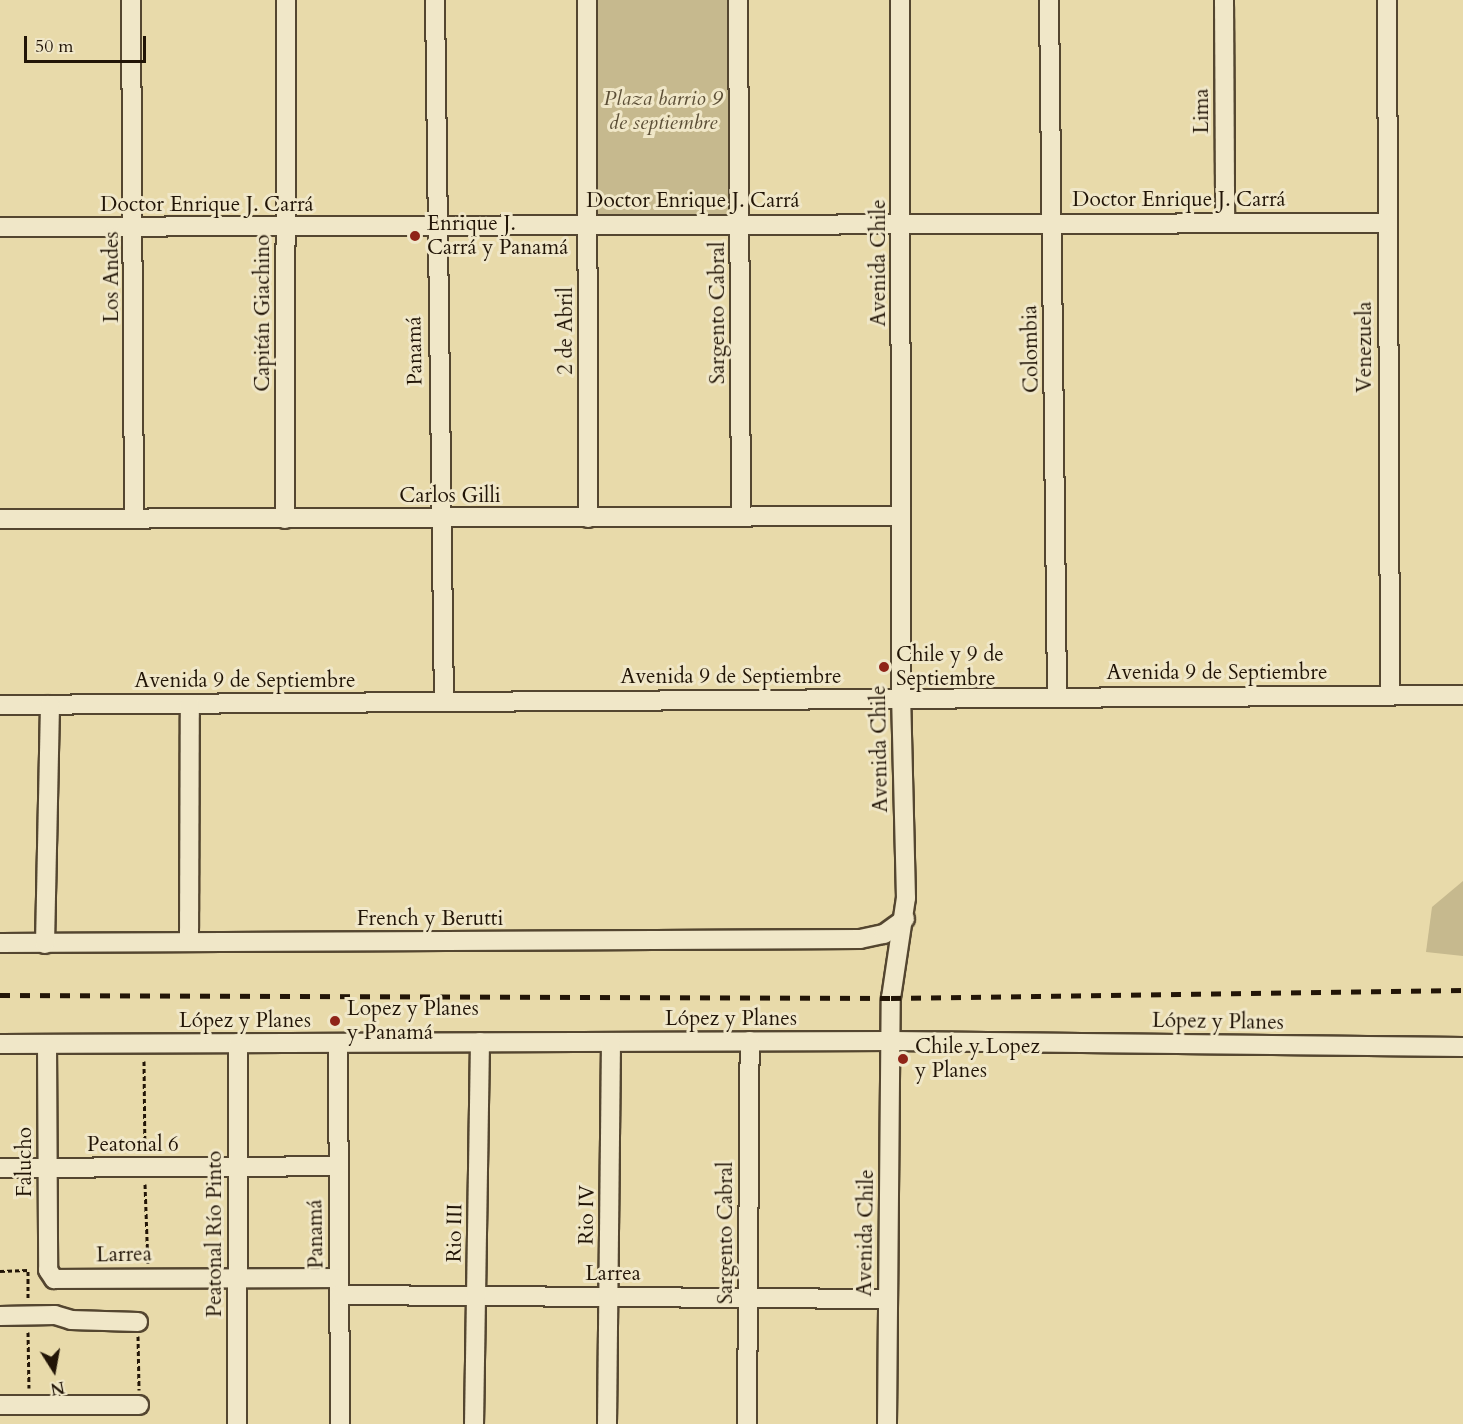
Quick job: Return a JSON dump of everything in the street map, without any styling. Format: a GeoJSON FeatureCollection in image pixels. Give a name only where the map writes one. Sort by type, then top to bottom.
{"type":"FeatureCollection","features":[{"type":"Feature","properties":{"kind":"street","name":"Los Andes"},"geometry":{"type":"LineString","coordinates":[[131,0],[134,519]]}},
{"type":"Feature","properties":{"kind":"street","name":"Capitán Giachino"},"geometry":{"type":"LineString","coordinates":[[285,519],[286,0]]}},
{"type":"Feature","properties":{"kind":"street","name":"Panamá"},"geometry":{"type":"LineString","coordinates":[[435,0],[436,225],[444,702]]}},
{"type":"Feature","properties":{"kind":"street","name":"2 de Abril"},"geometry":{"type":"LineString","coordinates":[[587,0],[588,518]]}},
{"type":"Feature","properties":{"kind":"street","name":"Sargento Cabral"},"geometry":{"type":"LineString","coordinates":[[738,0],[741,517]]}},
{"type":"Feature","properties":{"kind":"street","name":"Avenida Chile"},"geometry":{"type":"LineString","coordinates":[[888,1424],[891,1041],[896,959],[905,919],[901,698],[900,0]]}},
{"type":"Feature","properties":{"kind":"street","name":"Colombia"},"geometry":{"type":"LineString","coordinates":[[1049,0],[1058,697]]}},
{"type":"Feature","properties":{"kind":"street","name":"Lima"},"geometry":{"type":"LineString","coordinates":[[1224,0],[1225,223]]}},
{"type":"Feature","properties":{"kind":"street","name":"Venezuela"},"geometry":{"type":"LineString","coordinates":[[1387,0],[1386,223],[1390,694]]}},
{"type":"Feature","properties":{"kind":"street","name":"Doctor Enrique J. Carrá"},"geometry":{"type":"LineString","coordinates":[[0,227],[286,228],[901,222],[1386,223]]}},
{"type":"Feature","properties":{"kind":"street","name":"Carlos Gilli"},"geometry":{"type":"LineString","coordinates":[[0,519],[901,516]]}},
{"type":"Feature","properties":{"kind":"street","name":"Avenida 9 de Septiembre"},"geometry":{"type":"LineString","coordinates":[[0,705],[1463,695]]}},
{"type":"Feature","properties":{"kind":"street"},"geometry":{"type":"LineString","coordinates":[[189,942],[190,704]]}},
{"type":"Feature","properties":{"kind":"street"},"geometry":{"type":"LineString","coordinates":[[45,944],[50,705]]}},
{"type":"Feature","properties":{"kind":"street","name":"French y Berutti"},"geometry":{"type":"LineString","coordinates":[[0,944],[860,939],[884,934],[905,919]]}},
{"type":"Feature","properties":{"kind":"street","name":"French y Berutti"},"geometry":{"type":"LineString","coordinates":[[860,939],[896,959]]}},
{"type":"Feature","properties":{"kind":"street","name":"Sargento Cabral"},"geometry":{"type":"LineString","coordinates":[[747,1424],[750,1041]]}},
{"type":"Feature","properties":{"kind":"street","name":"López y Planes"},"geometry":{"type":"LineString","coordinates":[[0,1044],[891,1041],[1463,1047]]}},
{"type":"Feature","properties":{"kind":"street","name":"Rio III"},"geometry":{"type":"LineString","coordinates":[[474,1424],[480,1042]]}},
{"type":"Feature","properties":{"kind":"street","name":"Rio IV"},"geometry":{"type":"LineString","coordinates":[[607,1424],[611,1042]]}},
{"type":"Feature","properties":{"kind":"street","name":"Peatonal Río Pinto"},"geometry":{"type":"LineString","coordinates":[[237,1424],[238,1043]]}},
{"type":"Feature","properties":{"kind":"street","name":"Panamá"},"geometry":{"type":"LineString","coordinates":[[338,1043],[340,1424]]}},
{"type":"Feature","properties":{"kind":"street","name":"Falucho"},"geometry":{"type":"LineString","coordinates":[[47,1044],[47,1168],[51,1274]]}},
{"type":"Feature","properties":{"kind":"street","name":"Peatonal 6"},"geometry":{"type":"LineString","coordinates":[[0,1168],[338,1166]]}},
{"type":"Feature","properties":{"kind":"street","name":"Larrea"},"geometry":{"type":"LineString","coordinates":[[51,1274],[237,1276],[339,1287],[476,1296],[888,1299]]}},
{"type":"Feature","properties":{"kind":"street"},"geometry":{"type":"LineString","coordinates":[[0,1316],[28,1315],[138,1322]]}},
{"type":"Feature","properties":{"kind":"street"},"geometry":{"type":"LineString","coordinates":[[0,1405],[139,1405]]}},
{"type":"Feature","properties":{"kind":"path"},"geometry":{"type":"LineString","coordinates":[[0,1270],[28,1270],[51,1274]]}},
{"type":"Feature","properties":{"kind":"path"},"geometry":{"type":"LineString","coordinates":[[28,1270],[29,1405]]}},
{"type":"Feature","properties":{"kind":"path"},"geometry":{"type":"LineString","coordinates":[[138,1322],[139,1405]]}},
{"type":"Feature","properties":{"kind":"green space","name":"Plaza barrio 9 de septiembre"},"geometry":{"type":"Polygon","coordinates":[[[587,0],[738,0],[738,224],[587,224],[587,0]]]}},
{"type":"Feature","properties":{"kind":"green space"},"geometry":{"type":"Polygon","coordinates":[[[1463,881],[1463,956],[1426,952],[1432,907],[1463,881]]]}},
{"type":"Feature","properties":{"kind":"railway"},"geometry":{"type":"LineString","coordinates":[[0,995],[891,998],[1463,990]]}},
{"type":"Feature","properties":{"kind":"place","name":"Enrique J. Carrá y Panamá"},"geometry":{"type":"Point","coordinates":[415,236]}},
{"type":"Feature","properties":{"kind":"place","name":"Chile y 9 de Septiembre"},"geometry":{"type":"Point","coordinates":[884,667]}},
{"type":"Feature","properties":{"kind":"place","name":"Lopez y Planes y Panamá"},"geometry":{"type":"Point","coordinates":[335,1021]}},
{"type":"Feature","properties":{"kind":"place","name":"Chile y Lopez y Planes"},"geometry":{"type":"Point","coordinates":[903,1059]}}]}
